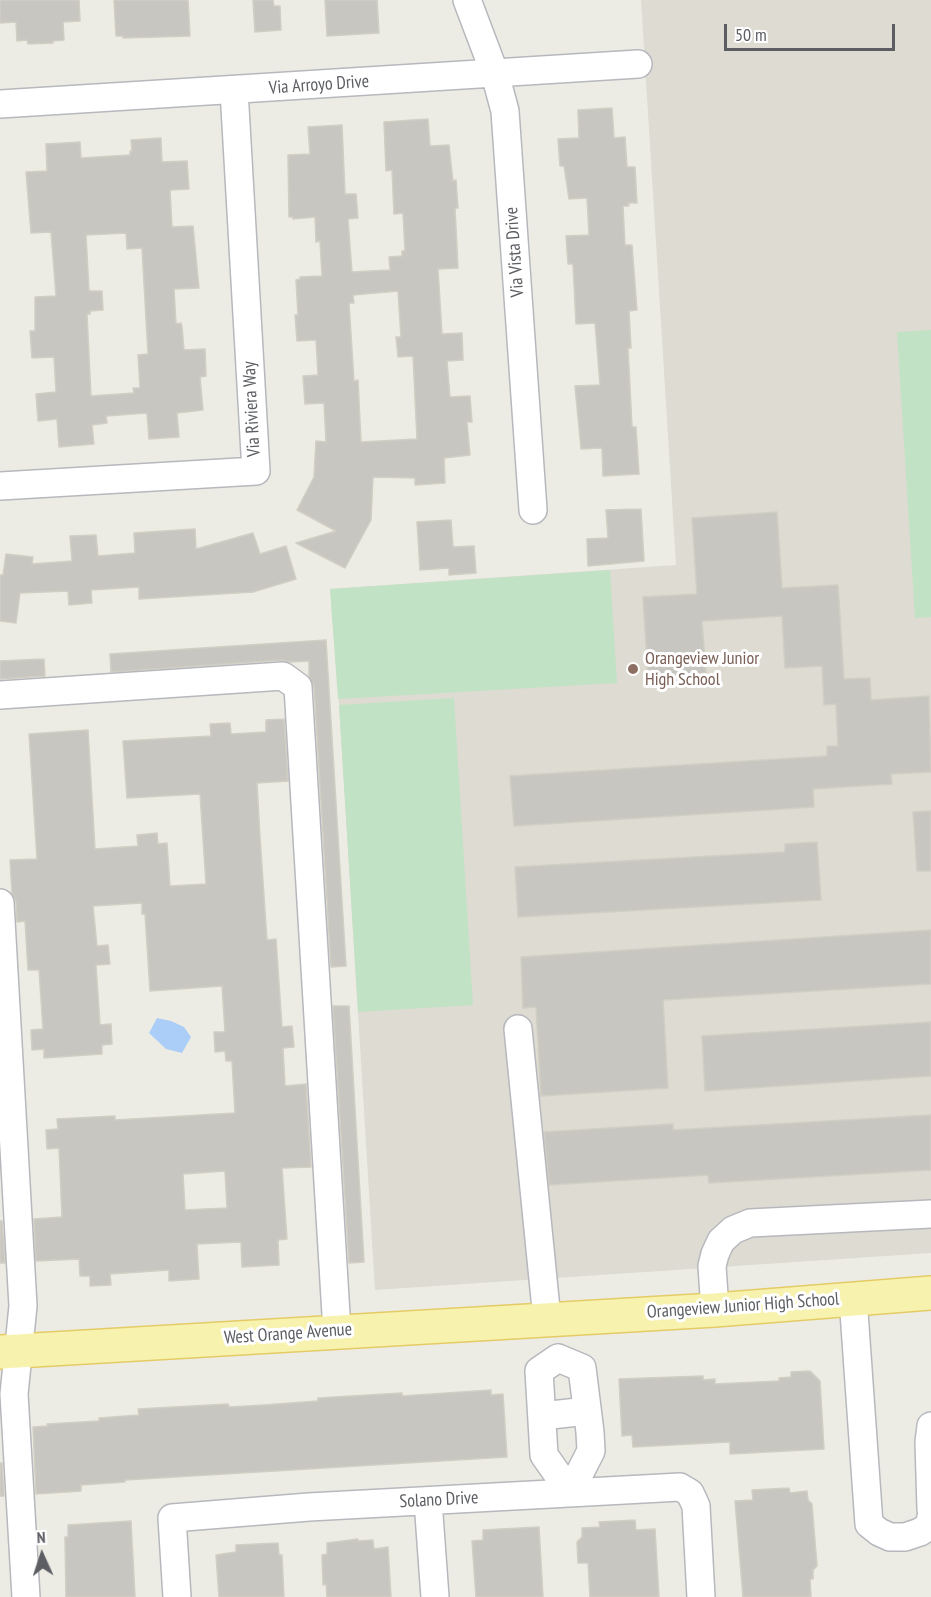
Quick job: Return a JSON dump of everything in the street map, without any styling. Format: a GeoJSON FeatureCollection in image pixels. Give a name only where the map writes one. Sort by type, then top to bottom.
{"type":"FeatureCollection","features":[{"type":"Feature","properties":{"kind":"main road","name":"Orangeview Junior High School"},"geometry":{"type":"LineString","coordinates":[[551,1318],[715,1310],[931,1293]]}},
{"type":"Feature","properties":{"kind":"main road","name":"West Orange Avenue"},"geometry":{"type":"LineString","coordinates":[[10,1351],[551,1318]]}},
{"type":"Feature","properties":{"kind":"street","name":"Via Vista Drive"},"geometry":{"type":"LineString","coordinates":[[467,0],[495,74],[505,111],[533,510]]}},
{"type":"Feature","properties":{"kind":"street","name":"Via Arroyo Drive"},"geometry":{"type":"LineString","coordinates":[[0,104],[638,64]]}},
{"type":"Feature","properties":{"kind":"street","name":"Via Riviera Way"},"geometry":{"type":"LineString","coordinates":[[0,486],[256,471],[234,90]]}},
{"type":"Feature","properties":{"kind":"street"},"geometry":{"type":"LineString","coordinates":[[0,695],[283,676],[298,687],[337,1331]]}},
{"type":"Feature","properties":{"kind":"street"},"geometry":{"type":"LineString","coordinates":[[0,903],[23,1306],[10,1351],[26,1597]]}},
{"type":"Feature","properties":{"kind":"street"},"geometry":{"type":"LineString","coordinates":[[518,1029],[551,1318],[558,1358]]}},
{"type":"Feature","properties":{"kind":"street"},"geometry":{"type":"LineString","coordinates":[[715,1310],[712,1266],[721,1241],[733,1230],[750,1223],[931,1214]]}},
{"type":"Feature","properties":{"kind":"street"},"geometry":{"type":"LineString","coordinates":[[853,1298],[869,1524],[890,1537],[905,1538],[929,1526],[931,1517]]}},
{"type":"Feature","properties":{"kind":"street"},"geometry":{"type":"LineString","coordinates":[[558,1358],[582,1368],[591,1451],[570,1492],[544,1455],[539,1371],[558,1358]]}},
{"type":"Feature","properties":{"kind":"street"},"geometry":{"type":"LineString","coordinates":[[542,1416],[587,1411]]}},
{"type":"Feature","properties":{"kind":"street"},"geometry":{"type":"LineString","coordinates":[[931,1426],[929,1442],[931,1509]]}},
{"type":"Feature","properties":{"kind":"street","name":"Solano Drive"},"geometry":{"type":"LineString","coordinates":[[177,1597],[172,1518],[309,1507],[680,1486],[690,1492],[696,1506],[701,1597]]}},
{"type":"Feature","properties":{"kind":"street"},"geometry":{"type":"LineString","coordinates":[[428,1501],[435,1597]]}},
{"type":"Feature","properties":{"kind":"shaded area","name":"Orangeview Junior High School"},"geometry":{"type":"Polygon","coordinates":[[[641,0],[931,0],[931,1253],[375,1290],[330,589],[676,565],[641,0]]]}},
{"type":"Feature","properties":{"kind":"green space"},"geometry":{"type":"Polygon","coordinates":[[[931,330],[931,617],[915,618],[897,332],[931,330]]]}},
{"type":"Feature","properties":{"kind":"green space"},"geometry":{"type":"Polygon","coordinates":[[[610,570],[617,683],[338,699],[330,589],[610,570]]]}},
{"type":"Feature","properties":{"kind":"green space"},"geometry":{"type":"Polygon","coordinates":[[[454,698],[473,1005],[358,1012],[339,705],[454,698]]]}},
{"type":"Feature","properties":{"kind":"water"},"geometry":{"type":"Polygon","coordinates":[[[157,1018],[184,1027],[191,1037],[182,1053],[166,1049],[149,1033],[157,1018]]]}},
{"type":"Feature","properties":{"kind":"building"},"geometry":{"type":"Polygon","coordinates":[[[0,0],[79,0],[80,21],[63,22],[64,40],[28,44],[27,40],[17,41],[16,22],[0,23],[0,0]]]}},
{"type":"Feature","properties":{"kind":"building"},"geometry":{"type":"Polygon","coordinates":[[[114,0],[188,0],[190,36],[123,38],[123,36],[116,36],[114,0]]]}},
{"type":"Feature","properties":{"kind":"building"},"geometry":{"type":"Polygon","coordinates":[[[253,0],[273,0],[274,6],[280,6],[281,30],[255,32],[253,0]]]}},
{"type":"Feature","properties":{"kind":"building"},"geometry":{"type":"Polygon","coordinates":[[[325,0],[377,0],[379,33],[327,36],[325,0]]]}},
{"type":"Feature","properties":{"kind":"building"},"geometry":{"type":"Polygon","coordinates":[[[612,108],[614,138],[625,137],[627,167],[635,167],[637,203],[628,203],[629,206],[623,206],[625,245],[632,245],[637,310],[629,311],[631,348],[628,348],[632,427],[636,427],[639,474],[603,476],[602,448],[581,449],[575,386],[600,385],[595,323],[576,324],[573,264],[568,264],[566,236],[589,235],[587,198],[569,199],[564,166],[560,166],[558,139],[579,138],[578,110],[612,108]]]}},
{"type":"Feature","properties":{"kind":"building"},"geometry":{"type":"Polygon","coordinates":[[[428,119],[430,146],[449,145],[453,181],[456,180],[458,268],[438,269],[442,334],[462,333],[463,360],[447,361],[450,397],[470,396],[472,422],[467,422],[470,455],[444,458],[445,483],[415,485],[415,478],[373,477],[371,520],[345,568],[296,543],[336,531],[297,510],[314,477],[316,441],[326,442],[324,403],[305,404],[303,376],[318,375],[316,340],[297,341],[296,280],[300,277],[322,276],[320,241],[316,242],[315,217],[293,219],[289,217],[288,155],[310,154],[308,127],[342,125],[345,194],[356,194],[358,218],[348,219],[352,272],[390,270],[389,257],[402,256],[402,251],[405,251],[403,213],[394,214],[392,170],[386,171],[384,122],[428,119]],[[398,291],[353,295],[354,303],[349,303],[354,381],[358,380],[361,442],[417,439],[413,356],[398,357],[396,337],[401,337],[398,291]]]}},
{"type":"Feature","properties":{"kind":"building"},"geometry":{"type":"Polygon","coordinates":[[[161,138],[162,162],[187,161],[189,189],[170,190],[172,227],[193,226],[199,288],[174,289],[176,324],[181,323],[184,350],[205,349],[206,376],[200,377],[203,410],[177,413],[179,437],[149,439],[147,413],[106,416],[107,423],[92,425],[94,444],[59,447],[57,419],[38,421],[36,394],[56,392],[54,357],[32,358],[30,331],[35,331],[35,297],[56,296],[51,232],[31,233],[26,172],[47,171],[46,144],[80,142],[81,158],[130,155],[131,140],[161,138]],[[126,233],[86,235],[89,291],[102,291],[103,310],[90,311],[90,314],[87,314],[91,396],[134,393],[133,388],[140,388],[138,355],[148,354],[142,248],[127,249],[126,233]]]}},
{"type":"Feature","properties":{"kind":"building"},"geometry":{"type":"Polygon","coordinates":[[[641,509],[644,561],[588,566],[587,539],[608,538],[606,510],[641,509]]]}},
{"type":"Feature","properties":{"kind":"building"},"geometry":{"type":"Polygon","coordinates":[[[777,512],[782,588],[838,585],[844,679],[870,678],[871,700],[929,696],[931,772],[891,774],[892,784],[813,789],[814,807],[514,826],[510,776],[827,756],[827,746],[838,746],[836,704],[824,705],[822,666],[785,668],[782,616],[702,621],[706,673],[648,677],[643,597],[697,594],[692,518],[777,512]]]}},
{"type":"Feature","properties":{"kind":"building"},"geometry":{"type":"Polygon","coordinates":[[[451,520],[453,547],[474,546],[476,573],[449,575],[449,568],[420,570],[417,522],[451,520]]]}},
{"type":"Feature","properties":{"kind":"building"},"geometry":{"type":"Polygon","coordinates":[[[195,529],[196,549],[253,533],[260,554],[286,546],[296,579],[253,592],[139,599],[139,587],[91,590],[92,603],[69,605],[68,591],[20,593],[16,623],[0,621],[0,575],[3,575],[6,554],[33,557],[32,564],[72,561],[70,536],[96,535],[98,556],[135,553],[134,533],[195,529]]]}},
{"type":"Feature","properties":{"kind":"building"},"geometry":{"type":"Polygon","coordinates":[[[326,640],[346,966],[331,967],[314,686],[309,677],[309,661],[282,660],[111,672],[110,654],[326,640]]]}},
{"type":"Feature","properties":{"kind":"building"},"geometry":{"type":"Polygon","coordinates":[[[44,659],[45,676],[0,679],[0,661],[44,659]]]}},
{"type":"Feature","properties":{"kind":"building"},"geometry":{"type":"Polygon","coordinates":[[[284,719],[288,781],[257,783],[267,940],[276,939],[282,1027],[292,1026],[294,1047],[283,1048],[285,1086],[306,1084],[311,1167],[282,1168],[287,1239],[278,1240],[279,1265],[242,1267],[241,1242],[197,1244],[199,1279],[169,1281],[169,1270],[110,1274],[111,1285],[90,1286],[90,1276],[80,1276],[79,1259],[36,1261],[34,1219],[62,1217],[59,1148],[47,1149],[46,1130],[58,1129],[57,1119],[115,1116],[115,1120],[235,1113],[232,1061],[226,1061],[225,1051],[215,1052],[214,1032],[225,1032],[222,986],[150,991],[145,914],[142,914],[142,903],[93,906],[97,946],[108,945],[110,964],[96,965],[100,1025],[111,1024],[112,1044],[102,1045],[102,1054],[44,1058],[44,1049],[32,1050],[31,1030],[43,1029],[39,970],[28,970],[25,921],[17,922],[10,860],[37,859],[29,734],[88,730],[95,849],[138,846],[137,835],[157,833],[158,844],[167,843],[170,886],[206,884],[200,794],[127,798],[123,741],[211,736],[210,724],[230,723],[231,734],[266,732],[266,720],[284,719]],[[225,1171],[183,1174],[185,1210],[227,1208],[225,1171]]]}},
{"type":"Feature","properties":{"kind":"building"},"geometry":{"type":"Polygon","coordinates":[[[931,811],[931,871],[917,871],[913,812],[931,811]]]}},
{"type":"Feature","properties":{"kind":"building"},"geometry":{"type":"Polygon","coordinates":[[[817,842],[821,900],[518,917],[515,867],[785,852],[785,844],[817,842]]]}},
{"type":"Feature","properties":{"kind":"building"},"geometry":{"type":"Polygon","coordinates":[[[931,930],[931,984],[663,1000],[668,1088],[541,1096],[536,1007],[523,1008],[521,957],[931,930]]]}},
{"type":"Feature","properties":{"kind":"building"},"geometry":{"type":"Polygon","coordinates":[[[333,1006],[349,1006],[364,1262],[349,1263],[333,1006]]]}},
{"type":"Feature","properties":{"kind":"building"},"geometry":{"type":"Polygon","coordinates":[[[931,1022],[931,1076],[705,1091],[702,1036],[931,1022]]]}},
{"type":"Feature","properties":{"kind":"building"},"geometry":{"type":"Polygon","coordinates":[[[931,1115],[931,1170],[709,1183],[708,1175],[549,1185],[544,1132],[673,1124],[673,1130],[931,1115]]]}},
{"type":"Feature","properties":{"kind":"building"},"geometry":{"type":"Polygon","coordinates":[[[0,1221],[2,1221],[5,1263],[0,1263],[0,1221]]]}},
{"type":"Feature","properties":{"kind":"building"},"geometry":{"type":"Polygon","coordinates":[[[810,1371],[820,1381],[824,1449],[730,1454],[730,1442],[633,1447],[632,1435],[622,1436],[619,1379],[703,1376],[703,1380],[715,1379],[715,1384],[779,1381],[779,1378],[791,1377],[791,1372],[810,1371]]]}},
{"type":"Feature","properties":{"kind":"building"},"geometry":{"type":"Polygon","coordinates":[[[491,1390],[491,1395],[503,1394],[507,1457],[125,1480],[125,1482],[81,1485],[81,1491],[36,1494],[33,1427],[139,1415],[138,1409],[228,1404],[229,1407],[318,1401],[318,1398],[402,1393],[402,1396],[491,1390]]]}},
{"type":"Feature","properties":{"kind":"building"},"geometry":{"type":"Polygon","coordinates":[[[0,1463],[2,1463],[4,1496],[0,1496],[0,1463]]]}},
{"type":"Feature","properties":{"kind":"building"},"geometry":{"type":"Polygon","coordinates":[[[789,1488],[790,1493],[807,1491],[808,1500],[812,1504],[817,1566],[813,1570],[813,1579],[810,1579],[811,1597],[743,1597],[735,1501],[753,1500],[752,1490],[789,1488]]]}},
{"type":"Feature","properties":{"kind":"building"},"geometry":{"type":"Polygon","coordinates":[[[635,1520],[636,1530],[655,1529],[659,1597],[590,1597],[588,1563],[578,1563],[577,1542],[582,1537],[582,1528],[600,1527],[599,1522],[635,1520]]]}},
{"type":"Feature","properties":{"kind":"building"},"geometry":{"type":"Polygon","coordinates":[[[131,1521],[135,1597],[66,1597],[65,1537],[68,1537],[68,1525],[131,1521]]]}},
{"type":"Feature","properties":{"kind":"building"},"geometry":{"type":"Polygon","coordinates":[[[539,1527],[543,1597],[476,1597],[472,1541],[483,1540],[483,1530],[539,1527]]]}},
{"type":"Feature","properties":{"kind":"building"},"geometry":{"type":"Polygon","coordinates":[[[358,1539],[358,1541],[373,1540],[374,1549],[388,1547],[391,1597],[327,1597],[326,1584],[323,1585],[322,1555],[327,1554],[327,1543],[358,1539]]]}},
{"type":"Feature","properties":{"kind":"building"},"geometry":{"type":"Polygon","coordinates":[[[278,1543],[279,1555],[282,1555],[284,1597],[219,1597],[216,1555],[236,1552],[236,1545],[278,1543]]]}},
{"type":"Feature","properties":{"kind":"place","name":"Orangeview Junior High School"},"geometry":{"type":"Point","coordinates":[633,669]}}]}
